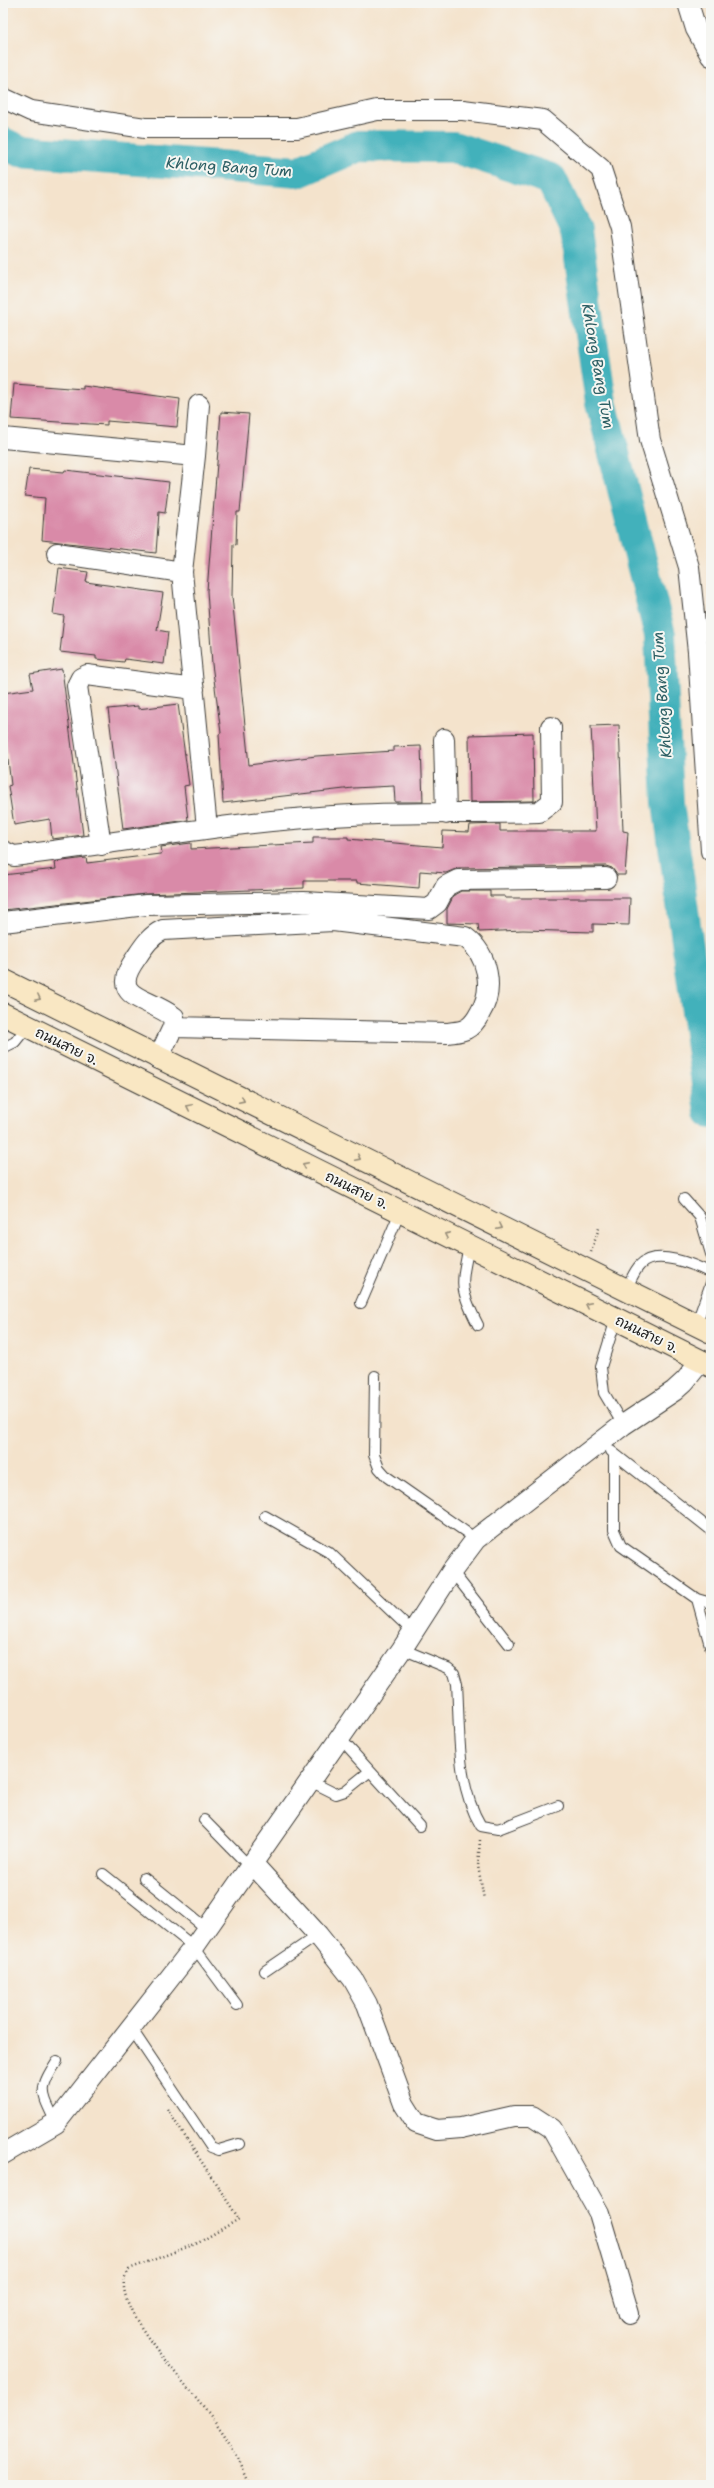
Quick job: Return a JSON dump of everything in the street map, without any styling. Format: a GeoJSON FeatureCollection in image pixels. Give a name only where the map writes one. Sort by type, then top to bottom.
{"type":"FeatureCollection","features":[{"type":"Feature","properties":{"kind":"main road","name":"ถนนสาย จ."},"geometry":{"type":"LineString","coordinates":[[3,980],[158,1059],[704,1328]]}},
{"type":"Feature","properties":{"kind":"main road","name":"ถนนสาย จ."},"geometry":{"type":"LineString","coordinates":[[3,1014],[706,1363]]}},
{"type":"Feature","properties":{"kind":"street"},"geometry":{"type":"LineString","coordinates":[[688,3],[696,29],[711,56]]}},
{"type":"Feature","properties":{"kind":"street"},"geometry":{"type":"LineString","coordinates":[[3,98],[30,111],[145,128],[297,128],[377,110],[463,110],[543,120],[601,169],[620,227],[650,440],[689,567],[698,652],[711,851]]}},
{"type":"Feature","properties":{"kind":"street"},"geometry":{"type":"LineString","coordinates":[[199,405],[182,572],[207,828]]}},
{"type":"Feature","properties":{"kind":"street"},"geometry":{"type":"LineString","coordinates":[[3,438],[195,456]]}},
{"type":"Feature","properties":{"kind":"street"},"geometry":{"type":"LineString","coordinates":[[56,553],[182,572]]}},
{"type":"Feature","properties":{"kind":"street"},"geometry":{"type":"LineString","coordinates":[[101,845],[77,686],[81,678],[88,675],[194,689]]}},
{"type":"Feature","properties":{"kind":"street"},"geometry":{"type":"LineString","coordinates":[[3,852],[14,856],[101,845],[207,828],[352,815],[544,811],[552,802],[551,727]]}},
{"type":"Feature","properties":{"kind":"street"},"geometry":{"type":"LineString","coordinates":[[444,739],[446,814]]}},
{"type":"Feature","properties":{"kind":"street"},"geometry":{"type":"LineString","coordinates":[[3,922],[146,905],[304,902],[429,909],[437,903],[446,886],[458,880],[606,878]]}},
{"type":"Feature","properties":{"kind":"street"},"geometry":{"type":"LineString","coordinates":[[158,1059],[173,1027],[174,1017],[129,992],[125,982],[126,973],[152,935],[163,930],[334,921],[464,937],[474,944],[490,983],[488,1001],[476,1021],[466,1029],[448,1033],[173,1027]]}},
{"type":"Feature","properties":{"kind":"street"},"geometry":{"type":"LineString","coordinates":[[3,2154],[56,2123],[132,2028],[194,1947],[402,1649],[452,1571],[476,1539],[607,1448],[623,1424],[674,1391],[706,1363]]}},
{"type":"Feature","properties":{"kind":"street"},"geometry":{"type":"LineString","coordinates":[[251,1865],[318,1935],[353,1979],[367,2004],[404,2104],[416,2123],[438,2130],[461,2128],[514,2116],[532,2116],[552,2129],[599,2213],[629,2314]]}},
{"type":"Feature","properties":{"kind":"lane"},"geometry":{"type":"LineString","coordinates":[[3,1048],[15,1042],[28,1026]]}},
{"type":"Feature","properties":{"kind":"lane"},"geometry":{"type":"LineString","coordinates":[[684,1199],[700,1218],[711,1254]]}},
{"type":"Feature","properties":{"kind":"lane"},"geometry":{"type":"LineString","coordinates":[[361,1303],[400,1212]]}},
{"type":"Feature","properties":{"kind":"lane"},"geometry":{"type":"LineString","coordinates":[[469,1246],[462,1282],[464,1299],[478,1325]]}},
{"type":"Feature","properties":{"kind":"lane"},"geometry":{"type":"LineString","coordinates":[[626,1290],[640,1265],[647,1260],[658,1258],[687,1261],[711,1273]]}},
{"type":"Feature","properties":{"kind":"lane"},"geometry":{"type":"LineString","coordinates":[[704,1328],[711,1283]]}},
{"type":"Feature","properties":{"kind":"lane"},"geometry":{"type":"LineString","coordinates":[[616,1319],[600,1367],[604,1392],[623,1424]]}},
{"type":"Feature","properties":{"kind":"lane"},"geometry":{"type":"LineString","coordinates":[[375,1376],[374,1455],[379,1468],[387,1477],[476,1539]]}},
{"type":"Feature","properties":{"kind":"lane"},"geometry":{"type":"LineString","coordinates":[[607,1448],[711,1530]]}},
{"type":"Feature","properties":{"kind":"lane"},"geometry":{"type":"LineString","coordinates":[[607,1448],[614,1530],[621,1546],[697,1599],[711,1603]]}},
{"type":"Feature","properties":{"kind":"lane"},"geometry":{"type":"LineString","coordinates":[[265,1516],[330,1553],[413,1632]]}},
{"type":"Feature","properties":{"kind":"lane"},"geometry":{"type":"LineString","coordinates":[[452,1571],[508,1644]]}},
{"type":"Feature","properties":{"kind":"lane"},"geometry":{"type":"LineString","coordinates":[[697,1599],[711,1649]]}},
{"type":"Feature","properties":{"kind":"lane"},"geometry":{"type":"LineString","coordinates":[[402,1649],[448,1668],[454,1673],[457,1684],[463,1769],[473,1812],[481,1826],[498,1829],[558,1806]]}},
{"type":"Feature","properties":{"kind":"lane"},"geometry":{"type":"LineString","coordinates":[[340,1738],[420,1826]]}},
{"type":"Feature","properties":{"kind":"lane"},"geometry":{"type":"LineString","coordinates":[[310,1781],[336,1794],[346,1791],[370,1771]]}},
{"type":"Feature","properties":{"kind":"lane"},"geometry":{"type":"LineString","coordinates":[[204,1820],[251,1865]]}},
{"type":"Feature","properties":{"kind":"lane"},"geometry":{"type":"LineString","coordinates":[[103,1874],[194,1947],[237,2005]]}},
{"type":"Feature","properties":{"kind":"lane"},"geometry":{"type":"LineString","coordinates":[[144,1878],[207,1928]]}},
{"type":"Feature","properties":{"kind":"lane"},"geometry":{"type":"LineString","coordinates":[[265,1971],[318,1935]]}},
{"type":"Feature","properties":{"kind":"lane"},"geometry":{"type":"LineString","coordinates":[[132,2028],[211,2147],[219,2150],[239,2144]]}},
{"type":"Feature","properties":{"kind":"lane"},"geometry":{"type":"LineString","coordinates":[[56,2123],[44,2098],[44,2083],[58,2061]]}},
{"type":"Feature","properties":{"kind":"path"},"geometry":{"type":"LineString","coordinates":[[586,1270],[599,1228]]}},
{"type":"Feature","properties":{"kind":"path"},"geometry":{"type":"LineString","coordinates":[[481,1826],[478,1866],[484,1899]]}},
{"type":"Feature","properties":{"kind":"path"},"geometry":{"type":"LineString","coordinates":[[165,2107],[239,2219],[198,2243],[129,2269],[124,2280],[127,2303],[150,2340],[213,2418],[238,2457],[250,2485]]}},
{"type":"Feature","properties":{"kind":"building"},"geometry":{"type":"Polygon","coordinates":[[[14,384],[83,389],[83,386],[180,399],[177,427],[107,421],[107,425],[11,419],[14,384]]]}},
{"type":"Feature","properties":{"kind":"building"},"geometry":{"type":"Polygon","coordinates":[[[221,412],[249,414],[240,512],[237,512],[236,545],[233,544],[232,596],[249,765],[316,756],[394,751],[394,747],[421,746],[423,802],[395,802],[394,786],[353,788],[223,803],[219,734],[221,733],[212,664],[207,591],[221,412]]]}},
{"type":"Feature","properties":{"kind":"building"},"geometry":{"type":"Polygon","coordinates":[[[29,469],[64,472],[65,470],[169,482],[165,513],[159,512],[156,553],[42,540],[45,498],[25,496],[29,469]]]}},
{"type":"Feature","properties":{"kind":"building"},"geometry":{"type":"Polygon","coordinates":[[[59,568],[88,572],[86,582],[163,593],[157,630],[168,632],[164,664],[125,659],[124,662],[96,659],[96,656],[60,652],[64,616],[53,614],[59,568]]]}},
{"type":"Feature","properties":{"kind":"building"},"geometry":{"type":"Polygon","coordinates":[[[62,669],[83,835],[52,839],[50,819],[14,825],[8,786],[11,785],[3,718],[3,693],[33,689],[30,674],[62,669]]]}},
{"type":"Feature","properties":{"kind":"building"},"geometry":{"type":"Polygon","coordinates":[[[178,704],[189,785],[184,786],[188,820],[123,829],[108,709],[138,706],[138,709],[178,704]]]}},
{"type":"Feature","properties":{"kind":"building"},"geometry":{"type":"Polygon","coordinates":[[[619,725],[623,831],[628,832],[625,875],[617,875],[612,868],[606,866],[458,868],[446,873],[420,871],[419,888],[357,883],[357,881],[304,881],[304,888],[145,894],[3,910],[3,875],[56,869],[55,862],[86,858],[87,863],[160,854],[162,853],[161,847],[191,843],[191,849],[313,843],[313,837],[348,837],[348,839],[442,847],[443,831],[469,832],[470,825],[500,824],[500,831],[596,831],[591,726],[619,725]]]}},
{"type":"Feature","properties":{"kind":"building"},"geometry":{"type":"Polygon","coordinates":[[[533,733],[534,801],[470,802],[469,735],[533,733]]]}},
{"type":"Feature","properties":{"kind":"building"},"geometry":{"type":"Polygon","coordinates":[[[461,891],[490,891],[490,896],[505,896],[505,898],[630,898],[629,925],[593,924],[593,932],[523,930],[479,932],[478,924],[447,923],[447,909],[454,895],[461,891]]]}},
{"type":"Feature","properties":{"kind":"waterway","name":"Khlong Bang Tum"},"geometry":{"type":"LineString","coordinates":[[3,143],[20,151],[298,172],[359,146],[453,147],[551,179],[576,231],[601,402],[660,635],[668,803],[711,1112]]}}]}
